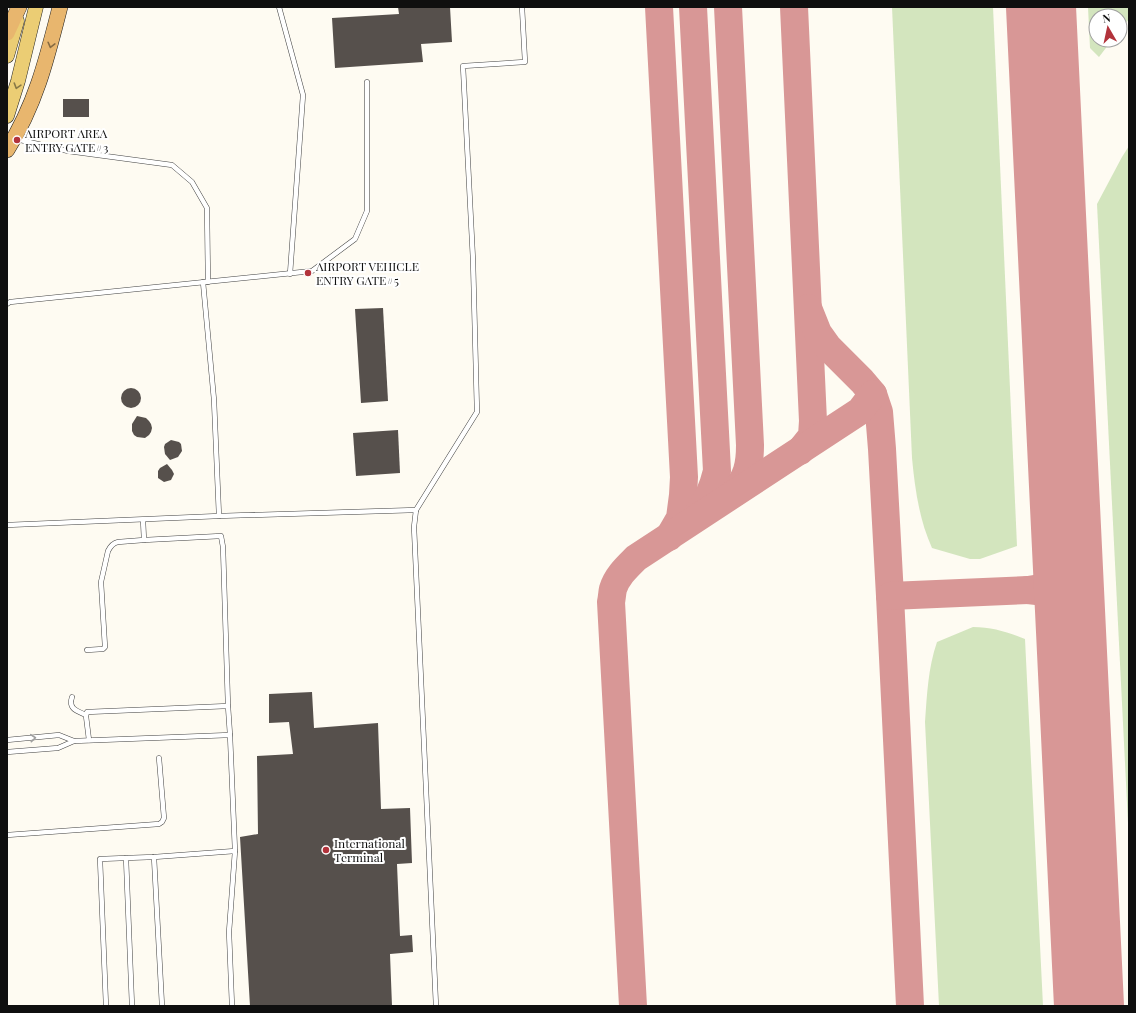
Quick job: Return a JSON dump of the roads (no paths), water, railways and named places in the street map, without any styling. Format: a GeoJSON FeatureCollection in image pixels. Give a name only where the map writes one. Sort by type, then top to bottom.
{"type":"FeatureCollection","features":[{"type":"Feature","properties":{"kind":"highway"},"geometry":{"type":"LineString","coordinates":[[7,33],[20,7]]}},
{"type":"Feature","properties":{"kind":"highway"},"geometry":{"type":"LineString","coordinates":[[10,144],[19,131],[32,103],[47,60],[60,7]]}},
{"type":"Feature","properties":{"kind":"main road"},"geometry":{"type":"LineString","coordinates":[[7,56],[20,7]]}},
{"type":"Feature","properties":{"kind":"main road"},"geometry":{"type":"LineString","coordinates":[[7,116],[18,81],[36,7]]}},
{"type":"Feature","properties":{"kind":"lane"},"geometry":{"type":"LineString","coordinates":[[279,7],[302,95],[290,274]]}},
{"type":"Feature","properties":{"kind":"lane"},"geometry":{"type":"LineString","coordinates":[[436,1006],[414,527],[416,510],[477,412],[473,260],[463,66],[525,62],[522,7]]}},
{"type":"Feature","properties":{"kind":"lane"},"geometry":{"type":"LineString","coordinates":[[7,304],[10,302],[312,271],[355,239],[367,211],[367,82]]}},
{"type":"Feature","properties":{"kind":"lane"},"geometry":{"type":"LineString","coordinates":[[10,144],[172,165],[192,182],[207,208],[206,282],[214,400],[219,516]]}},
{"type":"Feature","properties":{"kind":"lane"},"geometry":{"type":"LineString","coordinates":[[7,525],[219,516],[416,510]]}},
{"type":"Feature","properties":{"kind":"lane"},"geometry":{"type":"LineString","coordinates":[[143,520],[144,540]]}},
{"type":"Feature","properties":{"kind":"lane"},"geometry":{"type":"LineString","coordinates":[[87,650],[103,649],[105,647],[101,582],[110,547],[118,542],[221,536],[223,547],[228,706],[235,851],[229,932],[232,1006]]}},
{"type":"Feature","properties":{"kind":"lane"},"geometry":{"type":"LineString","coordinates":[[72,697],[72,706],[76,710],[86,715]]}},
{"type":"Feature","properties":{"kind":"lane"},"geometry":{"type":"LineString","coordinates":[[86,715],[87,712],[228,706]]}},
{"type":"Feature","properties":{"kind":"lane"},"geometry":{"type":"LineString","coordinates":[[86,715],[89,740]]}},
{"type":"Feature","properties":{"kind":"lane"},"geometry":{"type":"LineString","coordinates":[[7,752],[58,748],[74,741],[230,734]]}},
{"type":"Feature","properties":{"kind":"lane"},"geometry":{"type":"LineString","coordinates":[[7,740],[59,735],[74,741]]}},
{"type":"Feature","properties":{"kind":"lane"},"geometry":{"type":"LineString","coordinates":[[7,835],[159,824],[164,818],[159,758]]}},
{"type":"Feature","properties":{"kind":"lane"},"geometry":{"type":"LineString","coordinates":[[106,1006],[100,859],[235,851]]}},
{"type":"Feature","properties":{"kind":"lane"},"geometry":{"type":"LineString","coordinates":[[154,857],[162,1006]]}},
{"type":"Feature","properties":{"kind":"lane"},"geometry":{"type":"LineString","coordinates":[[126,858],[132,1006]]}},
{"type":"Feature","properties":{"kind":"place","name":"AIRPORT AREA ENTRY GATE#3"},"geometry":{"type":"Point","coordinates":[17,140]}},
{"type":"Feature","properties":{"kind":"place","name":"AIRPORT VEHICLE ENTRY GATE#5"},"geometry":{"type":"Point","coordinates":[308,273]}},
{"type":"Feature","properties":{"kind":"place","name":"International Terminal"},"geometry":{"type":"Point","coordinates":[326,850]}}]}
